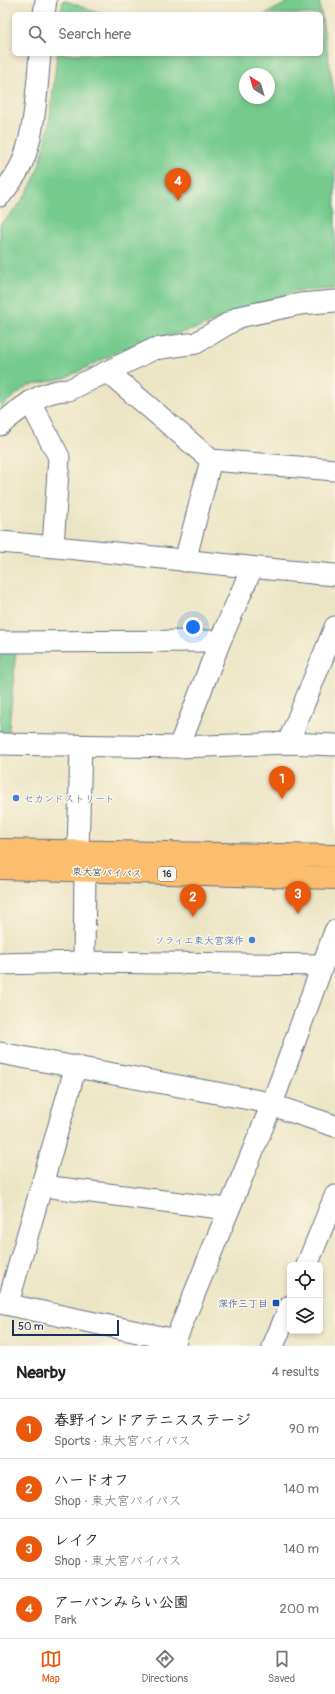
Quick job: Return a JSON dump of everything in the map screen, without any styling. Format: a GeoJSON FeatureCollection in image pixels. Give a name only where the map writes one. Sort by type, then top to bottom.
{"type":"FeatureCollection","features":[{"type":"Feature","properties":{"kind":"highway","name":"東大宮バイパス"},"geometry":{"type":"LineString","coordinates":[[0,850],[82,861],[335,878]]}},
{"type":"Feature","properties":{"kind":"highway","name":"東大宮バイパス"},"geometry":{"type":"LineString","coordinates":[[0,868],[82,861],[335,856]]}},
{"type":"Feature","properties":{"kind":"street"},"geometry":{"type":"LineString","coordinates":[[44,12],[46,0]]}},
{"type":"Feature","properties":{"kind":"street"},"geometry":{"type":"LineString","coordinates":[[0,196],[12,182],[22,162],[33,113],[40,56]]}},
{"type":"Feature","properties":{"kind":"street"},"geometry":{"type":"LineString","coordinates":[[0,425],[30,402],[57,390],[69,390],[154,349],[196,343],[239,317],[300,304],[335,301]]}},
{"type":"Feature","properties":{"kind":"street"},"geometry":{"type":"LineString","coordinates":[[108,372],[211,460],[335,470]]}},
{"type":"Feature","properties":{"kind":"street"},"geometry":{"type":"LineString","coordinates":[[30,402],[59,457],[53,546]]}},
{"type":"Feature","properties":{"kind":"street"},"geometry":{"type":"LineString","coordinates":[[185,561],[211,460]]}},
{"type":"Feature","properties":{"kind":"street"},"geometry":{"type":"LineString","coordinates":[[0,542],[53,546],[252,568],[335,575]]}},
{"type":"Feature","properties":{"kind":"street"},"geometry":{"type":"LineString","coordinates":[[179,747],[220,641],[252,568]]}},
{"type":"Feature","properties":{"kind":"street"},"geometry":{"type":"LineString","coordinates":[[288,743],[335,627]]}},
{"type":"Feature","properties":{"kind":"street"},"geometry":{"type":"LineString","coordinates":[[0,642],[220,641]]}},
{"type":"Feature","properties":{"kind":"street"},"geometry":{"type":"LineString","coordinates":[[0,744],[179,747],[288,743],[335,745]]}},
{"type":"Feature","properties":{"kind":"street"},"geometry":{"type":"LineString","coordinates":[[81,746],[84,962]]}},
{"type":"Feature","properties":{"kind":"street"},"geometry":{"type":"LineString","coordinates":[[76,1066],[42,1186],[4,1303],[174,1343],[272,1104],[335,931]]}},
{"type":"Feature","properties":{"kind":"street"},"geometry":{"type":"LineString","coordinates":[[0,964],[84,962],[322,965]]}},
{"type":"Feature","properties":{"kind":"street"},"geometry":{"type":"LineString","coordinates":[[0,1053],[76,1066],[272,1104],[335,1126]]}},
{"type":"Feature","properties":{"kind":"street"},"geometry":{"type":"LineString","coordinates":[[42,1186],[228,1209]]}},
{"type":"Feature","properties":{"kind":"street"},"geometry":{"type":"LineString","coordinates":[[308,1262],[335,1196]]}},
{"type":"Feature","properties":{"kind":"street"},"geometry":{"type":"LineString","coordinates":[[274,1346],[287,1314]]}},
{"type":"Feature","properties":{"kind":"green space"},"geometry":{"type":"Polygon","coordinates":[[[63,0],[96,12],[61,12],[63,0]]]}},
{"type":"Feature","properties":{"kind":"green space"},"geometry":{"type":"Polygon","coordinates":[[[293,0],[319,0],[321,12],[269,12],[293,0]]]}},
{"type":"Feature","properties":{"kind":"green space"},"geometry":{"type":"Polygon","coordinates":[[[323,24],[335,98],[335,289],[296,291],[192,330],[134,344],[65,378],[27,386],[0,407],[0,224],[17,208],[29,189],[45,146],[57,56],[323,56],[323,24]]]}},
{"type":"Feature","properties":{"kind":"green space"},"geometry":{"type":"Polygon","coordinates":[[[0,649],[16,649],[8,741],[0,741],[0,649]]]}},
{"type":"Feature","properties":{"kind":"place","name":"アーバンみらい公園"},"geometry":{"type":"Point","coordinates":[178,201]}},
{"type":"Feature","properties":{"kind":"place","name":"セカンドストリート"},"geometry":{"type":"Point","coordinates":[16,798]}},
{"type":"Feature","properties":{"kind":"place","name":"春野インドアテニスステージ"},"geometry":{"type":"Point","coordinates":[282,799]}},
{"type":"Feature","properties":{"kind":"place","name":"レイク"},"geometry":{"type":"Point","coordinates":[298,914]}},
{"type":"Feature","properties":{"kind":"place","name":"ハードオフ"},"geometry":{"type":"Point","coordinates":[193,917]}},
{"type":"Feature","properties":{"kind":"place","name":"ソライエ東大宮深作"},"geometry":{"type":"Point","coordinates":[252,940]}},
{"type":"Feature","properties":{"kind":"place","name":"深作三丁目"},"geometry":{"type":"Point","coordinates":[276,1303]}}]}
